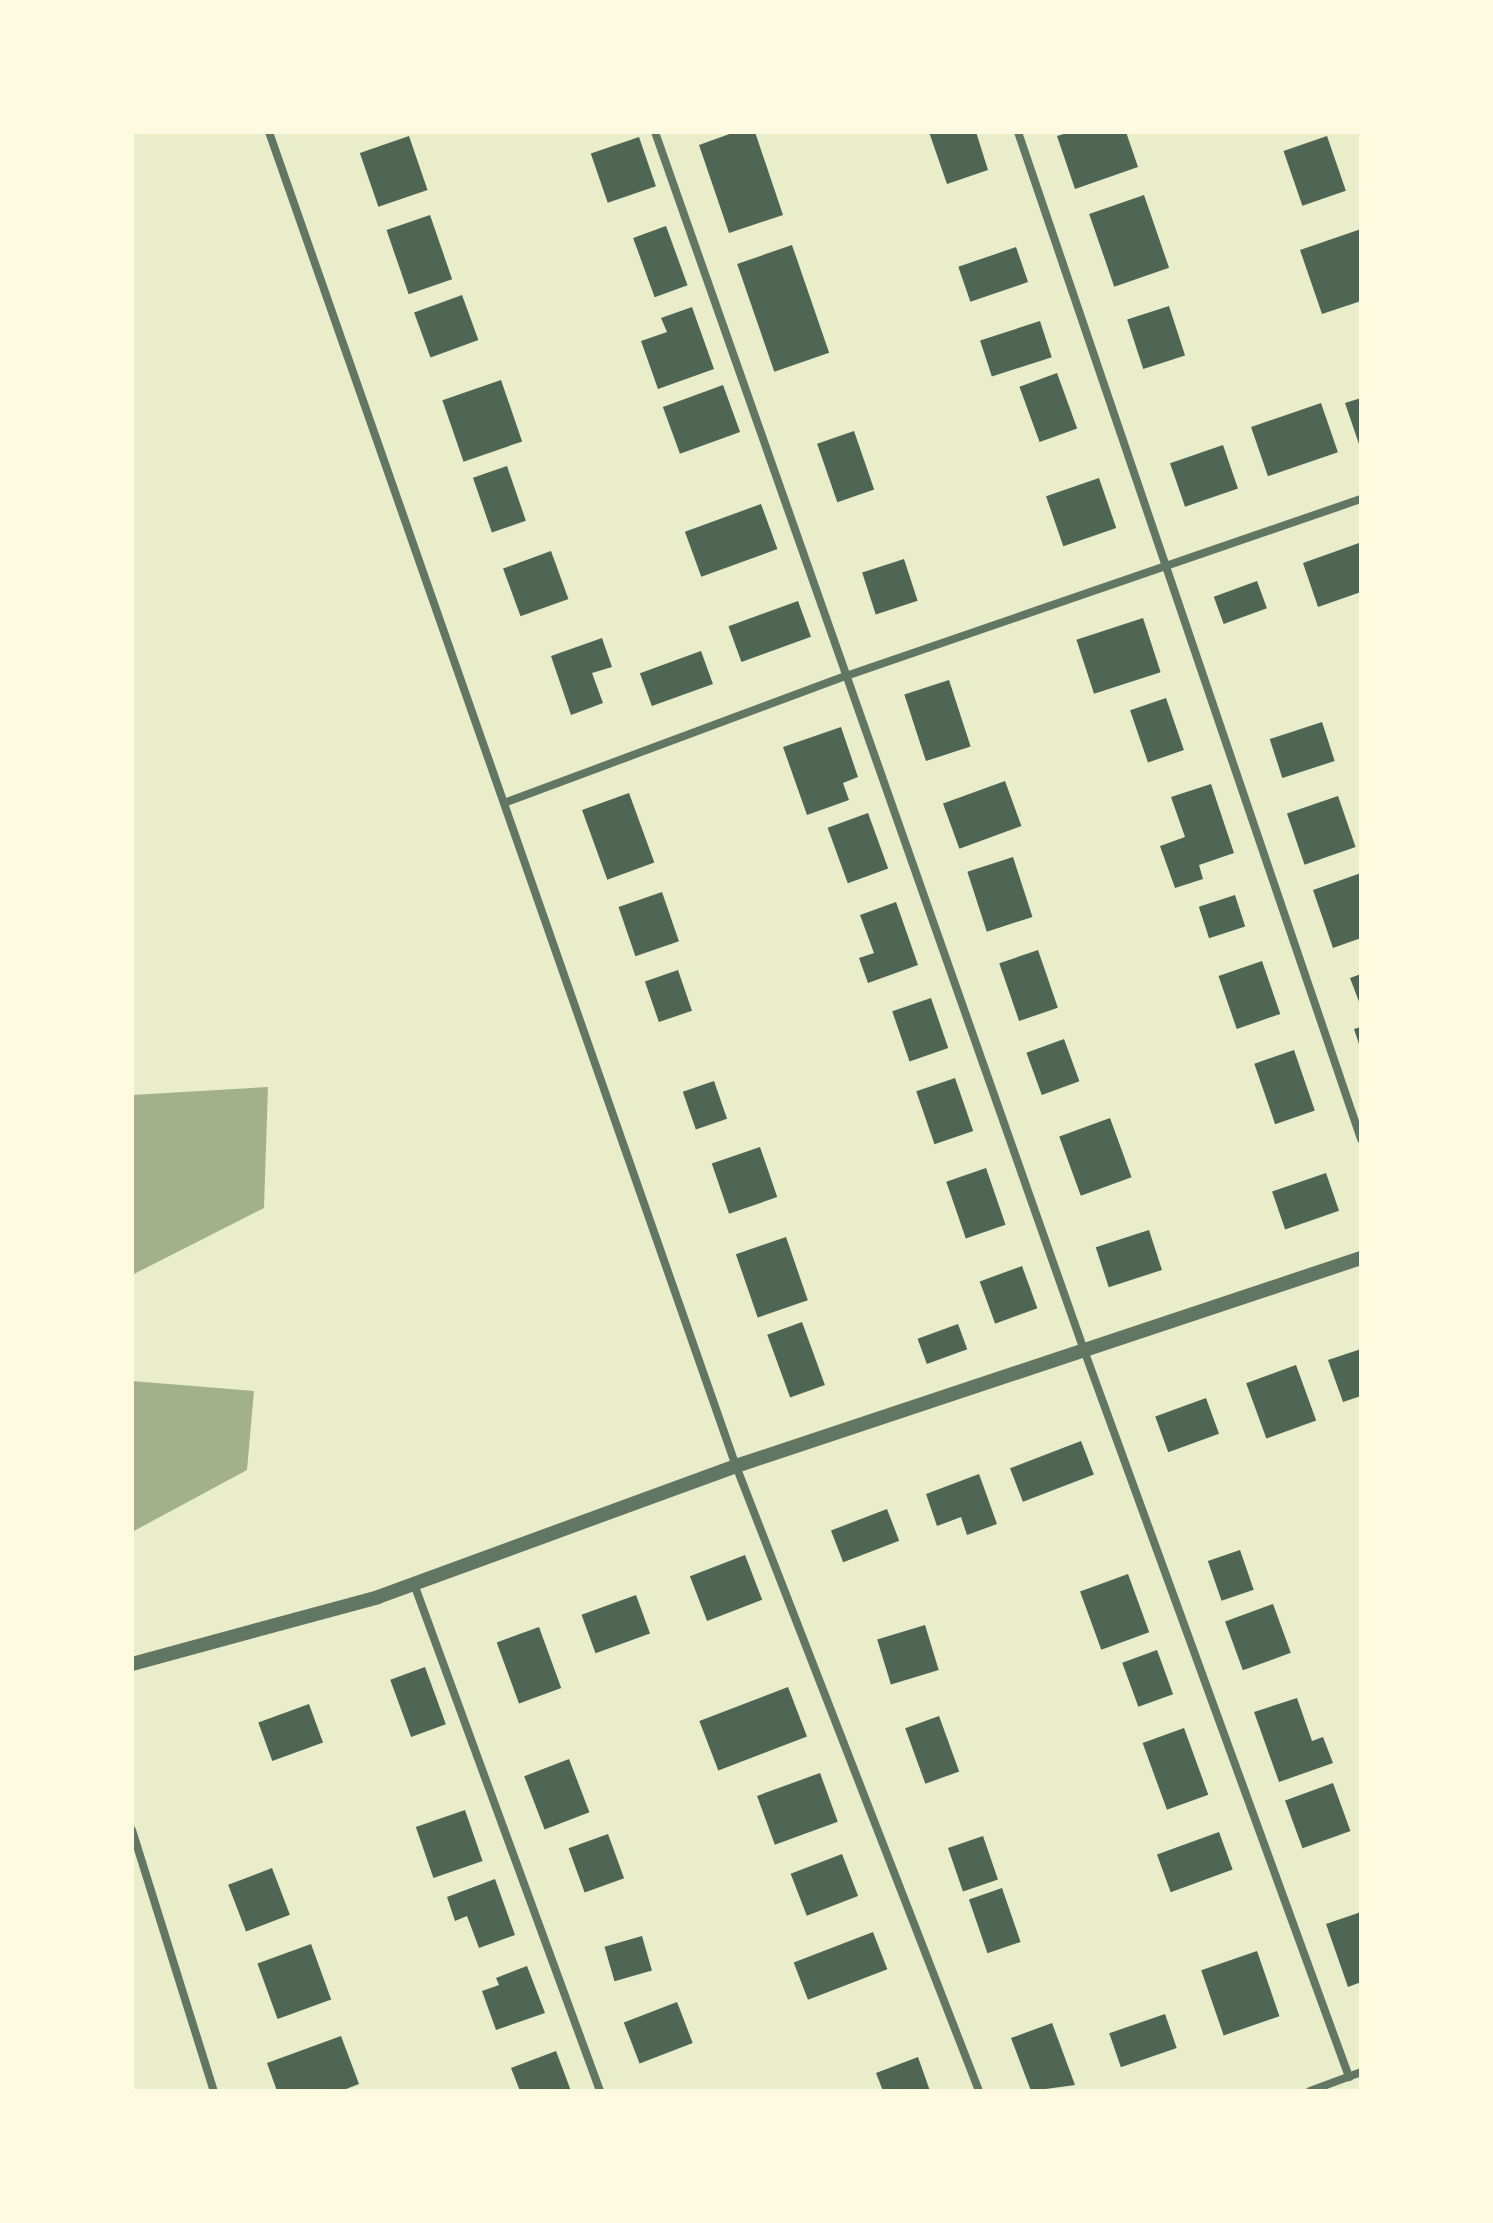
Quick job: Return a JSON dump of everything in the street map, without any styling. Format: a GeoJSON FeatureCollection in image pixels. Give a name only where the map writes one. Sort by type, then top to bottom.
{"type":"FeatureCollection","features":[{"type":"Feature","properties":{"kind":"street"},"geometry":{"type":"LineString","coordinates":[[269,132],[736,1466],[979,2091]]}},
{"type":"Feature","properties":{"kind":"street"},"geometry":{"type":"LineString","coordinates":[[655,132],[1084,1350],[1349,2077]]}},
{"type":"Feature","properties":{"kind":"street"},"geometry":{"type":"LineString","coordinates":[[1018,132],[1361,1139]]}},
{"type":"Feature","properties":{"kind":"street"},"geometry":{"type":"LineString","coordinates":[[504,803],[846,676],[1361,499]]}},
{"type":"Feature","properties":{"kind":"street"},"geometry":{"type":"LineString","coordinates":[[132,1664],[414,1584],[736,1466],[1361,1258]]}},
{"type":"Feature","properties":{"kind":"street"},"geometry":{"type":"LineString","coordinates":[[414,1584],[600,2091]]}},
{"type":"Feature","properties":{"kind":"street"},"geometry":{"type":"LineString","coordinates":[[132,1830],[214,2091]]}},
{"type":"Feature","properties":{"kind":"street"},"geometry":{"type":"LineString","coordinates":[[1310,2091],[1361,2072]]}},
{"type":"Feature","properties":{"kind":"shaded area"},"geometry":{"type":"Polygon","coordinates":[[[268,1087],[264,1208],[132,1275],[132,1095],[268,1087]]]}},
{"type":"Feature","properties":{"kind":"shaded area"},"geometry":{"type":"Polygon","coordinates":[[[132,1381],[254,1391],[247,1470],[132,1532],[132,1381]]]}},
{"type":"Feature","properties":{"kind":"building"},"geometry":{"type":"Polygon","coordinates":[[[735,132],[755,132],[783,215],[729,233],[699,145],[735,132]]]}},
{"type":"Feature","properties":{"kind":"building"},"geometry":{"type":"Polygon","coordinates":[[[929,132],[976,132],[988,170],[947,184],[929,132]]]}},
{"type":"Feature","properties":{"kind":"building"},"geometry":{"type":"Polygon","coordinates":[[[1070,132],[1126,132],[1138,167],[1075,189],[1057,136],[1070,132]]]}},
{"type":"Feature","properties":{"kind":"building"},"geometry":{"type":"Polygon","coordinates":[[[409,136],[428,190],[378,207],[360,153],[409,136]]]}},
{"type":"Feature","properties":{"kind":"building"},"geometry":{"type":"Polygon","coordinates":[[[1327,136],[1346,191],[1302,206],[1284,151],[1327,136]]]}},
{"type":"Feature","properties":{"kind":"building"},"geometry":{"type":"Polygon","coordinates":[[[639,137],[656,186],[608,203],[591,154],[639,137]]]}},
{"type":"Feature","properties":{"kind":"building"},"geometry":{"type":"Polygon","coordinates":[[[1144,195],[1169,268],[1114,287],[1089,214],[1144,195]]]}},
{"type":"Feature","properties":{"kind":"building"},"geometry":{"type":"Polygon","coordinates":[[[430,215],[452,279],[409,294],[387,230],[430,215]]]}},
{"type":"Feature","properties":{"kind":"building"},"geometry":{"type":"Polygon","coordinates":[[[666,226],[688,285],[655,297],[633,238],[666,226]]]}},
{"type":"Feature","properties":{"kind":"building"},"geometry":{"type":"Polygon","coordinates":[[[1361,229],[1361,301],[1322,314],[1300,250],[1361,229]]]}},
{"type":"Feature","properties":{"kind":"building"},"geometry":{"type":"Polygon","coordinates":[[[792,245],[829,353],[774,372],[737,264],[792,245]]]}},
{"type":"Feature","properties":{"kind":"building"},"geometry":{"type":"Polygon","coordinates":[[[1016,247],[1028,282],[970,302],[958,267],[1016,247]]]}},
{"type":"Feature","properties":{"kind":"building"},"geometry":{"type":"Polygon","coordinates":[[[462,295],[478,340],[430,358],[414,312],[462,295]]]}},
{"type":"Feature","properties":{"kind":"building"},"geometry":{"type":"Polygon","coordinates":[[[1169,306],[1185,355],[1143,369],[1127,320],[1169,306]]]}},
{"type":"Feature","properties":{"kind":"building"},"geometry":{"type":"Polygon","coordinates":[[[692,307],[714,369],[658,389],[641,341],[667,332],[661,318],[692,307]]]}},
{"type":"Feature","properties":{"kind":"building"},"geometry":{"type":"Polygon","coordinates":[[[1040,321],[1052,357],[992,377],[980,340],[1040,321]]]}},
{"type":"Feature","properties":{"kind":"building"},"geometry":{"type":"Polygon","coordinates":[[[1057,373],[1077,428],[1040,442],[1019,387],[1057,373]]]}},
{"type":"Feature","properties":{"kind":"building"},"geometry":{"type":"Polygon","coordinates":[[[501,380],[522,441],[464,462],[442,400],[501,380]]]}},
{"type":"Feature","properties":{"kind":"building"},"geometry":{"type":"Polygon","coordinates":[[[723,385],[740,432],[680,454],[663,407],[723,385]]]}},
{"type":"Feature","properties":{"kind":"building"},"geometry":{"type":"Polygon","coordinates":[[[1361,398],[1361,447],[1360,447],[1345,403],[1361,398]]]}},
{"type":"Feature","properties":{"kind":"building"},"geometry":{"type":"Polygon","coordinates":[[[1321,403],[1338,452],[1268,476],[1251,427],[1321,403]]]}},
{"type":"Feature","properties":{"kind":"building"},"geometry":{"type":"Polygon","coordinates":[[[854,431],[874,490],[837,502],[817,444],[854,431]]]}},
{"type":"Feature","properties":{"kind":"building"},"geometry":{"type":"Polygon","coordinates":[[[1223,445],[1238,488],[1185,507],[1170,463],[1223,445]]]}},
{"type":"Feature","properties":{"kind":"building"},"geometry":{"type":"Polygon","coordinates":[[[507,466],[526,521],[492,533],[473,478],[507,466]]]}},
{"type":"Feature","properties":{"kind":"building"},"geometry":{"type":"Polygon","coordinates":[[[1099,478],[1116,528],[1063,546],[1046,496],[1099,478]]]}},
{"type":"Feature","properties":{"kind":"building"},"geometry":{"type":"Polygon","coordinates":[[[761,504],[777,549],[701,577],[685,532],[761,504]]]}},
{"type":"Feature","properties":{"kind":"building"},"geometry":{"type":"Polygon","coordinates":[[[1359,543],[1361,592],[1318,607],[1303,563],[1359,543]]]}},
{"type":"Feature","properties":{"kind":"building"},"geometry":{"type":"Polygon","coordinates":[[[551,551],[568,599],[521,616],[503,568],[551,551]]]}},
{"type":"Feature","properties":{"kind":"building"},"geometry":{"type":"Polygon","coordinates":[[[904,559],[918,601],[876,614],[862,573],[904,559]]]}},
{"type":"Feature","properties":{"kind":"building"},"geometry":{"type":"Polygon","coordinates":[[[1257,581],[1267,608],[1224,624],[1214,597],[1257,581]]]}},
{"type":"Feature","properties":{"kind":"building"},"geometry":{"type":"Polygon","coordinates":[[[798,601],[811,637],[741,662],[728,626],[798,601]]]}},
{"type":"Feature","properties":{"kind":"building"},"geometry":{"type":"Polygon","coordinates":[[[1143,618],[1161,672],[1094,694],[1076,640],[1143,618]]]}},
{"type":"Feature","properties":{"kind":"building"},"geometry":{"type":"Polygon","coordinates":[[[602,638],[612,667],[592,673],[603,703],[571,715],[551,656],[602,638]]]}},
{"type":"Feature","properties":{"kind":"building"},"geometry":{"type":"Polygon","coordinates":[[[701,651],[713,684],[652,706],[640,673],[701,651]]]}},
{"type":"Feature","properties":{"kind":"building"},"geometry":{"type":"Polygon","coordinates":[[[949,680],[971,747],[926,761],[904,695],[949,680]]]}},
{"type":"Feature","properties":{"kind":"building"},"geometry":{"type":"Polygon","coordinates":[[[1166,698],[1184,750],[1148,762],[1130,710],[1166,698]]]}},
{"type":"Feature","properties":{"kind":"building"},"geometry":{"type":"Polygon","coordinates":[[[1322,722],[1335,761],[1282,778],[1270,739],[1322,722]]]}},
{"type":"Feature","properties":{"kind":"building"},"geometry":{"type":"Polygon","coordinates":[[[841,727],[858,777],[843,783],[849,800],[807,815],[783,747],[841,727]]]}},
{"type":"Feature","properties":{"kind":"building"},"geometry":{"type":"Polygon","coordinates":[[[1005,781],[1021,826],[959,849],[943,804],[1005,781]]]}},
{"type":"Feature","properties":{"kind":"building"},"geometry":{"type":"Polygon","coordinates":[[[1211,784],[1234,853],[1199,865],[1203,879],[1175,888],[1160,846],[1185,837],[1171,797],[1211,784]]]}},
{"type":"Feature","properties":{"kind":"building"},"geometry":{"type":"Polygon","coordinates":[[[629,793],[654,863],[607,880],[582,810],[629,793]]]}},
{"type":"Feature","properties":{"kind":"building"},"geometry":{"type":"Polygon","coordinates":[[[1338,796],[1356,847],[1305,865],[1287,814],[1338,796]]]}},
{"type":"Feature","properties":{"kind":"building"},"geometry":{"type":"Polygon","coordinates":[[[868,813],[888,868],[848,883],[828,828],[868,813]]]}},
{"type":"Feature","properties":{"kind":"building"},"geometry":{"type":"Polygon","coordinates":[[[1013,857],[1032,917],[987,932],[967,872],[1013,857]]]}},
{"type":"Feature","properties":{"kind":"building"},"geometry":{"type":"Polygon","coordinates":[[[1361,873],[1361,938],[1333,948],[1313,890],[1361,873]]]}},
{"type":"Feature","properties":{"kind":"building"},"geometry":{"type":"Polygon","coordinates":[[[662,892],[679,941],[635,956],[619,907],[662,892]]]}},
{"type":"Feature","properties":{"kind":"building"},"geometry":{"type":"Polygon","coordinates":[[[1235,895],[1245,926],[1209,938],[1199,907],[1235,895]]]}},
{"type":"Feature","properties":{"kind":"building"},"geometry":{"type":"Polygon","coordinates":[[[896,902],[918,965],[868,983],[859,958],[874,953],[860,915],[896,902]]]}},
{"type":"Feature","properties":{"kind":"building"},"geometry":{"type":"Polygon","coordinates":[[[1038,950],[1058,1008],[1019,1021],[999,963],[1038,950]]]}},
{"type":"Feature","properties":{"kind":"building"},"geometry":{"type":"Polygon","coordinates":[[[1262,961],[1280,1014],[1237,1029],[1219,976],[1262,961]]]}},
{"type":"Feature","properties":{"kind":"building"},"geometry":{"type":"Polygon","coordinates":[[[678,970],[692,1011],[659,1022],[645,981],[678,970]]]}},
{"type":"Feature","properties":{"kind":"building"},"geometry":{"type":"Polygon","coordinates":[[[1361,974],[1361,1007],[1350,978],[1361,974]]]}},
{"type":"Feature","properties":{"kind":"building"},"geometry":{"type":"Polygon","coordinates":[[[931,998],[948,1048],[909,1061],[892,1011],[931,998]]]}},
{"type":"Feature","properties":{"kind":"building"},"geometry":{"type":"Polygon","coordinates":[[[1361,1027],[1361,1047],[1360,1047],[1354,1029],[1361,1027]]]}},
{"type":"Feature","properties":{"kind":"building"},"geometry":{"type":"Polygon","coordinates":[[[1064,1039],[1079,1081],[1042,1095],[1026,1053],[1064,1039]]]}},
{"type":"Feature","properties":{"kind":"building"},"geometry":{"type":"Polygon","coordinates":[[[1294,1050],[1315,1111],[1275,1124],[1254,1064],[1294,1050]]]}},
{"type":"Feature","properties":{"kind":"building"},"geometry":{"type":"Polygon","coordinates":[[[955,1078],[973,1131],[934,1144],[916,1091],[955,1078]]]}},
{"type":"Feature","properties":{"kind":"building"},"geometry":{"type":"Polygon","coordinates":[[[714,1081],[727,1119],[696,1130],[683,1092],[714,1081]]]}},
{"type":"Feature","properties":{"kind":"building"},"geometry":{"type":"Polygon","coordinates":[[[1110,1118],[1132,1177],[1081,1196],[1059,1136],[1110,1118]]]}},
{"type":"Feature","properties":{"kind":"building"},"geometry":{"type":"Polygon","coordinates":[[[760,1147],[777,1197],[729,1214],[712,1164],[760,1147]]]}},
{"type":"Feature","properties":{"kind":"building"},"geometry":{"type":"Polygon","coordinates":[[[986,1168],[1006,1225],[966,1238],[946,1182],[986,1168]]]}},
{"type":"Feature","properties":{"kind":"building"},"geometry":{"type":"Polygon","coordinates":[[[1326,1173],[1339,1211],[1285,1229],[1272,1192],[1326,1173]]]}},
{"type":"Feature","properties":{"kind":"building"},"geometry":{"type":"Polygon","coordinates":[[[1149,1230],[1162,1270],[1109,1287],[1096,1247],[1149,1230]]]}},
{"type":"Feature","properties":{"kind":"building"},"geometry":{"type":"Polygon","coordinates":[[[786,1237],[808,1300],[758,1318],[736,1254],[786,1237]]]}},
{"type":"Feature","properties":{"kind":"building"},"geometry":{"type":"Polygon","coordinates":[[[1022,1266],[1037,1308],[995,1324],[980,1281],[1022,1266]]]}},
{"type":"Feature","properties":{"kind":"building"},"geometry":{"type":"Polygon","coordinates":[[[802,1322],[825,1385],[790,1398],[767,1335],[802,1322]]]}},
{"type":"Feature","properties":{"kind":"building"},"geometry":{"type":"Polygon","coordinates":[[[958,1324],[967,1349],[927,1364],[918,1339],[958,1324]]]}},
{"type":"Feature","properties":{"kind":"building"},"geometry":{"type":"Polygon","coordinates":[[[1361,1349],[1361,1396],[1343,1402],[1328,1360],[1361,1349]]]}},
{"type":"Feature","properties":{"kind":"building"},"geometry":{"type":"Polygon","coordinates":[[[1296,1365],[1316,1420],[1266,1439],[1246,1383],[1296,1365]]]}},
{"type":"Feature","properties":{"kind":"building"},"geometry":{"type":"Polygon","coordinates":[[[1206,1398],[1219,1434],[1168,1452],[1155,1416],[1206,1398]]]}},
{"type":"Feature","properties":{"kind":"building"},"geometry":{"type":"Polygon","coordinates":[[[1081,1441],[1094,1475],[1023,1502],[1010,1468],[1081,1441]]]}},
{"type":"Feature","properties":{"kind":"building"},"geometry":{"type":"Polygon","coordinates":[[[979,1474],[997,1524],[967,1535],[961,1517],[937,1526],[926,1494],[979,1474]]]}},
{"type":"Feature","properties":{"kind":"building"},"geometry":{"type":"Polygon","coordinates":[[[887,1509],[899,1541],[843,1562],[831,1531],[887,1509]]]}},
{"type":"Feature","properties":{"kind":"building"},"geometry":{"type":"Polygon","coordinates":[[[1240,1550],[1254,1590],[1222,1601],[1208,1561],[1240,1550]]]}},
{"type":"Feature","properties":{"kind":"building"},"geometry":{"type":"Polygon","coordinates":[[[745,1555],[762,1600],[707,1621],[690,1576],[745,1555]]]}},
{"type":"Feature","properties":{"kind":"building"},"geometry":{"type":"Polygon","coordinates":[[[1128,1574],[1149,1632],[1101,1650],[1080,1591],[1128,1574]]]}},
{"type":"Feature","properties":{"kind":"building"},"geometry":{"type":"Polygon","coordinates":[[[636,1595],[650,1634],[596,1653],[581,1615],[636,1595]]]}},
{"type":"Feature","properties":{"kind":"building"},"geometry":{"type":"Polygon","coordinates":[[[1273,1604],[1291,1653],[1243,1670],[1225,1621],[1273,1604]]]}},
{"type":"Feature","properties":{"kind":"building"},"geometry":{"type":"Polygon","coordinates":[[[925,1625],[939,1670],[891,1685],[877,1640],[925,1625]]]}},
{"type":"Feature","properties":{"kind":"building"},"geometry":{"type":"Polygon","coordinates":[[[539,1627],[561,1688],[519,1703],[497,1642],[539,1627]]]}},
{"type":"Feature","properties":{"kind":"building"},"geometry":{"type":"Polygon","coordinates":[[[1157,1650],[1173,1694],[1138,1707],[1122,1663],[1157,1650]]]}},
{"type":"Feature","properties":{"kind":"building"},"geometry":{"type":"Polygon","coordinates":[[[425,1667],[446,1724],[411,1737],[390,1680],[425,1667]]]}},
{"type":"Feature","properties":{"kind":"building"},"geometry":{"type":"Polygon","coordinates":[[[788,1687],[807,1736],[718,1771],[699,1721],[788,1687]]]}},
{"type":"Feature","properties":{"kind":"building"},"geometry":{"type":"Polygon","coordinates":[[[1297,1698],[1312,1741],[1323,1737],[1333,1763],[1279,1782],[1254,1712],[1297,1698]]]}},
{"type":"Feature","properties":{"kind":"building"},"geometry":{"type":"Polygon","coordinates":[[[309,1704],[323,1743],[272,1761],[258,1722],[309,1704]]]}},
{"type":"Feature","properties":{"kind":"building"},"geometry":{"type":"Polygon","coordinates":[[[939,1716],[959,1771],[925,1784],[905,1728],[939,1716]]]}},
{"type":"Feature","properties":{"kind":"building"},"geometry":{"type":"Polygon","coordinates":[[[1184,1728],[1208,1795],[1167,1810],[1143,1743],[1184,1728]]]}},
{"type":"Feature","properties":{"kind":"building"},"geometry":{"type":"Polygon","coordinates":[[[569,1759],[589,1812],[545,1829],[524,1776],[569,1759]]]}},
{"type":"Feature","properties":{"kind":"building"},"geometry":{"type":"Polygon","coordinates":[[[820,1773],[838,1822],[775,1845],[757,1796],[820,1773]]]}},
{"type":"Feature","properties":{"kind":"building"},"geometry":{"type":"Polygon","coordinates":[[[1333,1783],[1350,1831],[1303,1848],[1285,1800],[1333,1783]]]}},
{"type":"Feature","properties":{"kind":"building"},"geometry":{"type":"Polygon","coordinates":[[[465,1810],[483,1861],[433,1878],[416,1827],[465,1810]]]}},
{"type":"Feature","properties":{"kind":"building"},"geometry":{"type":"Polygon","coordinates":[[[1219,1832],[1233,1870],[1171,1892],[1157,1855],[1219,1832]]]}},
{"type":"Feature","properties":{"kind":"building"},"geometry":{"type":"Polygon","coordinates":[[[608,1834],[624,1878],[585,1893],[569,1848],[608,1834]]]}},
{"type":"Feature","properties":{"kind":"building"},"geometry":{"type":"Polygon","coordinates":[[[983,1836],[998,1879],[963,1892],[948,1848],[983,1836]]]}},
{"type":"Feature","properties":{"kind":"building"},"geometry":{"type":"Polygon","coordinates":[[[842,1854],[858,1896],[807,1916],[791,1874],[842,1854]]]}},
{"type":"Feature","properties":{"kind":"building"},"geometry":{"type":"Polygon","coordinates":[[[272,1868],[290,1915],[246,1932],[228,1885],[272,1868]]]}},
{"type":"Feature","properties":{"kind":"building"},"geometry":{"type":"Polygon","coordinates":[[[495,1879],[515,1935],[479,1948],[467,1916],[455,1921],[447,1897],[495,1879]]]}},
{"type":"Feature","properties":{"kind":"building"},"geometry":{"type":"Polygon","coordinates":[[[1002,1888],[1021,1942],[987,1953],[969,1899],[1002,1888]]]}},
{"type":"Feature","properties":{"kind":"building"},"geometry":{"type":"Polygon","coordinates":[[[1361,1912],[1361,1982],[1348,1987],[1326,1924],[1361,1912]]]}},
{"type":"Feature","properties":{"kind":"building"},"geometry":{"type":"Polygon","coordinates":[[[873,1932],[887,1969],[808,2000],[794,1962],[873,1932]]]}},
{"type":"Feature","properties":{"kind":"building"},"geometry":{"type":"Polygon","coordinates":[[[642,1936],[652,1971],[614,1981],[605,1947],[642,1936]]]}},
{"type":"Feature","properties":{"kind":"building"},"geometry":{"type":"Polygon","coordinates":[[[311,1944],[331,1999],[278,2019],[257,1963],[311,1944]]]}},
{"type":"Feature","properties":{"kind":"building"},"geometry":{"type":"Polygon","coordinates":[[[1257,1951],[1279,2016],[1224,2035],[1201,1970],[1257,1951]]]}},
{"type":"Feature","properties":{"kind":"building"},"geometry":{"type":"Polygon","coordinates":[[[527,1966],[545,2013],[496,2030],[482,1991],[499,1985],[496,1978],[527,1966]]]}},
{"type":"Feature","properties":{"kind":"building"},"geometry":{"type":"Polygon","coordinates":[[[677,2002],[693,2043],[640,2064],[624,2022],[677,2002]]]}},
{"type":"Feature","properties":{"kind":"building"},"geometry":{"type":"Polygon","coordinates":[[[1165,2014],[1177,2048],[1121,2067],[1109,2033],[1165,2014]]]}},
{"type":"Feature","properties":{"kind":"building"},"geometry":{"type":"Polygon","coordinates":[[[1052,2023],[1075,2085],[1031,2091],[1011,2038],[1052,2023]]]}},
{"type":"Feature","properties":{"kind":"building"},"geometry":{"type":"Polygon","coordinates":[[[341,2036],[359,2084],[341,2091],[277,2091],[267,2063],[341,2036]]]}},
{"type":"Feature","properties":{"kind":"building"},"geometry":{"type":"Polygon","coordinates":[[[556,2051],[571,2091],[520,2091],[511,2068],[556,2051]]]}},
{"type":"Feature","properties":{"kind":"building"},"geometry":{"type":"Polygon","coordinates":[[[918,2057],[930,2091],[883,2091],[876,2073],[918,2057]]]}}]}
